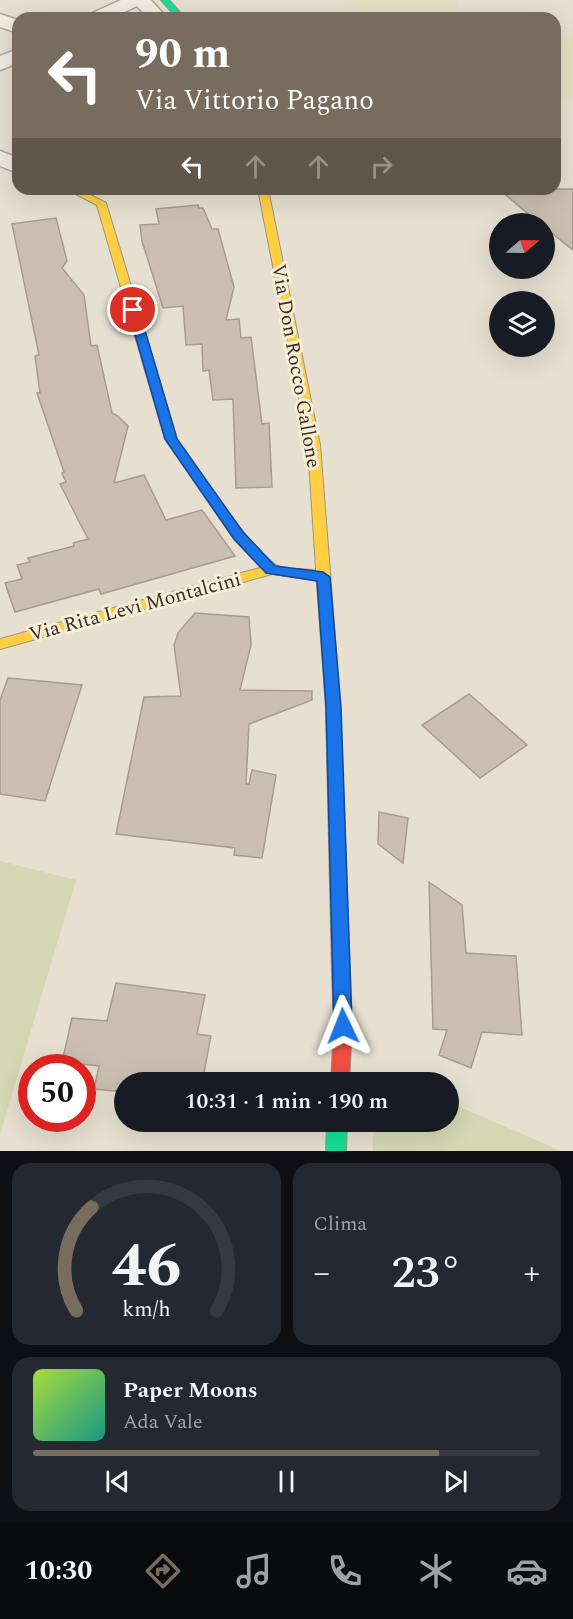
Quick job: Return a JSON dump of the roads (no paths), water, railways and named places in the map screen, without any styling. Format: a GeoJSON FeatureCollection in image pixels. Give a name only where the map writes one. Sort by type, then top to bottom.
{"type":"FeatureCollection","features":[{"type":"Feature","properties":{"kind":"main road"},"geometry":{"type":"LineString","coordinates":[[165,0],[176,12]]}},
{"type":"Feature","properties":{"kind":"main road"},"geometry":{"type":"LineString","coordinates":[[83,195],[101,203],[171,439],[239,536],[271,570],[323,577]]}},
{"type":"Feature","properties":{"kind":"main road","name":"Via Don Rocco Gallone"},"geometry":{"type":"LineString","coordinates":[[264,195],[314,446],[333,707],[343,1026],[341,1072]]}},
{"type":"Feature","properties":{"kind":"main road","name":"Via Rita Levi Montalcini"},"geometry":{"type":"LineString","coordinates":[[0,644],[271,570]]}},
{"type":"Feature","properties":{"kind":"main road"},"geometry":{"type":"LineString","coordinates":[[336,1151],[337,1132]]}},
{"type":"Feature","properties":{"kind":"street"},"geometry":{"type":"LineString","coordinates":[[110,12],[136,0]]}},
{"type":"Feature","properties":{"kind":"street"},"geometry":{"type":"LineString","coordinates":[[141,0],[152,12]]}}]}
